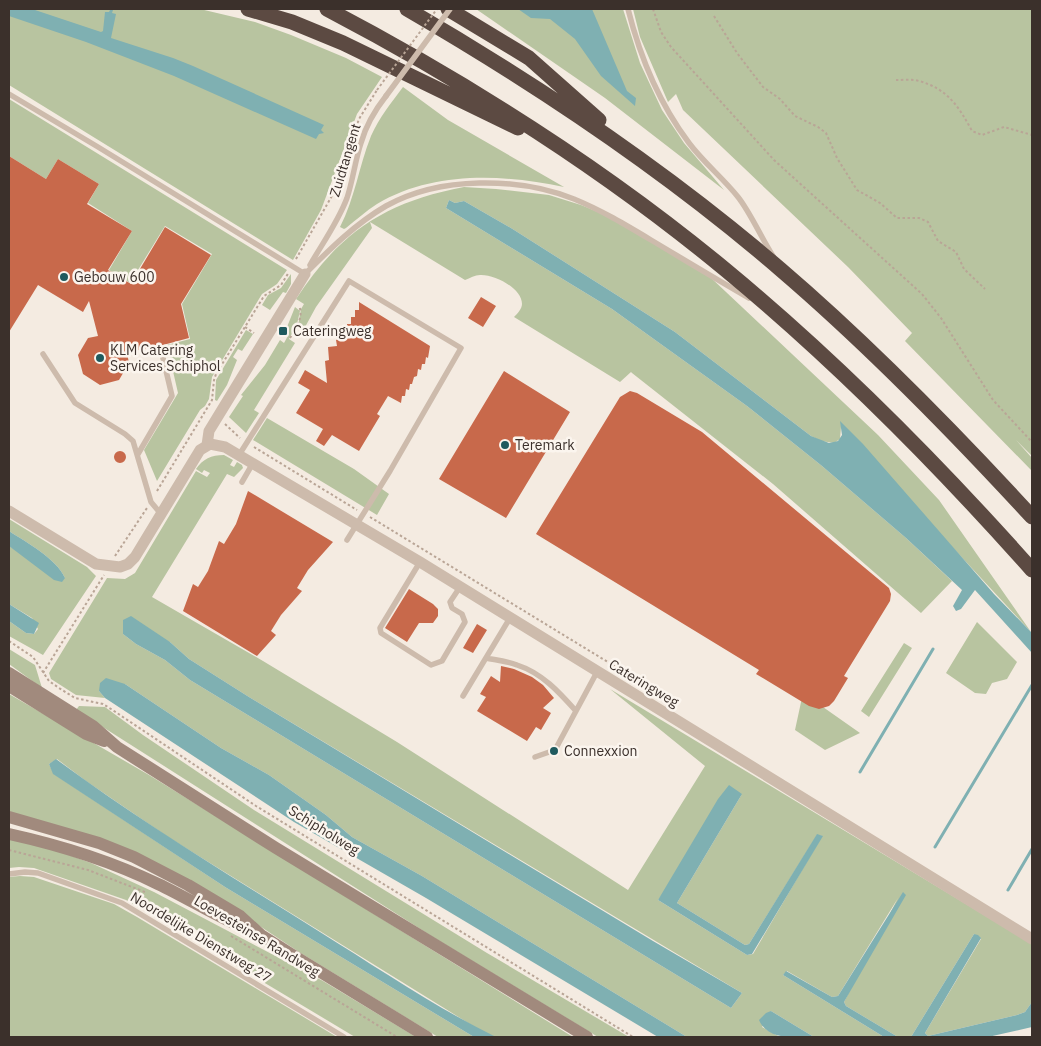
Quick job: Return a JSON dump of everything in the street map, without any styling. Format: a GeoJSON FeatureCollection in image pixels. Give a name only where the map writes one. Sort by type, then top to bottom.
{"type":"FeatureCollection","features":[{"type":"Feature","properties":{"kind":"highway"},"geometry":{"type":"LineString","coordinates":[[248,9],[292,22],[343,44],[562,149]]}},
{"type":"Feature","properties":{"kind":"highway"},"geometry":{"type":"LineString","coordinates":[[327,9],[391,42],[510,114],[620,189],[725,269],[849,379],[907,436],[1032,570]]}},
{"type":"Feature","properties":{"kind":"highway"},"geometry":{"type":"LineString","coordinates":[[407,9],[515,73],[654,169]]}},
{"type":"Feature","properties":{"kind":"highway"},"geometry":{"type":"LineString","coordinates":[[449,9],[529,58],[654,169],[780,269],[883,363],[973,453],[1032,517]]}},
{"type":"Feature","properties":{"kind":"main road"},"geometry":{"type":"LineString","coordinates":[[9,673],[93,726],[117,747],[276,848],[587,1037]]}},
{"type":"Feature","properties":{"kind":"main road"},"geometry":{"type":"LineString","coordinates":[[9,686],[86,734],[117,747]]}},
{"type":"Feature","properties":{"kind":"main road","name":"Loevesteinse Randweg"},"geometry":{"type":"LineString","coordinates":[[9,817],[99,842],[134,856],[240,916],[261,935]]}},
{"type":"Feature","properties":{"kind":"main road","name":"Loevesteinse Randweg"},"geometry":{"type":"LineString","coordinates":[[9,834],[88,856],[183,895],[237,925],[261,935],[427,1037]]}},
{"type":"Feature","properties":{"kind":"street"},"geometry":{"type":"LineString","coordinates":[[9,511],[96,564],[120,567],[128,564],[135,557],[198,453],[207,445],[209,431],[305,274]]}},
{"type":"Feature","properties":{"kind":"street","name":"Cateringweg"},"geometry":{"type":"LineString","coordinates":[[207,445],[219,445],[360,518],[420,562],[1032,939]]}},
{"type":"Feature","properties":{"kind":"lane","name":"Zuidtangent"},"geometry":{"type":"LineString","coordinates":[[305,274],[342,210],[360,144],[378,106],[449,9]]}},
{"type":"Feature","properties":{"kind":"lane"},"geometry":{"type":"LineString","coordinates":[[628,9],[652,82],[670,116],[702,159],[739,197],[780,269]]}},
{"type":"Feature","properties":{"kind":"lane"},"geometry":{"type":"LineString","coordinates":[[9,94],[98,146],[305,274],[340,238],[388,205],[436,188],[470,184],[500,184],[529,187],[554,193],[591,207],[614,218],[780,316]]}},
{"type":"Feature","properties":{"kind":"lane"},"geometry":{"type":"LineString","coordinates":[[239,455],[349,281],[461,348],[390,472],[347,540]]}},
{"type":"Feature","properties":{"kind":"lane"},"geometry":{"type":"LineString","coordinates":[[42,354],[75,403],[133,441],[151,502],[161,514]]}},
{"type":"Feature","properties":{"kind":"lane"},"geometry":{"type":"LineString","coordinates":[[138,454],[172,396],[163,358]]}},
{"type":"Feature","properties":{"kind":"lane"},"geometry":{"type":"LineString","coordinates":[[242,482],[253,463]]}},
{"type":"Feature","properties":{"kind":"lane"},"geometry":{"type":"LineString","coordinates":[[420,562],[380,628],[381,633],[431,665],[442,661],[465,622],[462,614],[452,608],[450,602],[460,587]]}},
{"type":"Feature","properties":{"kind":"lane"},"geometry":{"type":"LineString","coordinates":[[462,696],[510,618]]}},
{"type":"Feature","properties":{"kind":"lane"},"geometry":{"type":"LineString","coordinates":[[486,658],[517,665],[534,672],[549,682],[576,711]]}},
{"type":"Feature","properties":{"kind":"lane"},"geometry":{"type":"LineString","coordinates":[[535,757],[555,750],[597,672]]}},
{"type":"Feature","properties":{"kind":"lane","name":"Noordelijke Dienstweg 27"},"geometry":{"type":"LineString","coordinates":[[9,874],[38,873],[122,903],[344,1037]]}},
{"type":"Feature","properties":{"kind":"path"},"geometry":{"type":"LineString","coordinates":[[43,673],[210,407],[213,398],[214,378],[245,327],[264,296],[281,285],[292,266],[337,187],[359,120],[377,90],[437,9]]}},
{"type":"Feature","properties":{"kind":"path"},"geometry":{"type":"LineString","coordinates":[[653,9],[661,32],[671,47],[774,160],[922,294],[941,318],[993,400],[1032,442]]}},
{"type":"Feature","properties":{"kind":"path"},"geometry":{"type":"LineString","coordinates":[[714,16],[737,52],[763,86],[780,99],[795,116],[826,133],[837,158],[857,190],[880,203],[897,218],[919,218],[928,222],[938,241],[956,252],[964,269],[985,289]]}},
{"type":"Feature","properties":{"kind":"path"},"geometry":{"type":"LineString","coordinates":[[896,80],[919,81],[944,93],[958,106],[972,132],[982,135],[1004,127],[1032,135]]}},
{"type":"Feature","properties":{"kind":"path"},"geometry":{"type":"LineString","coordinates":[[290,338],[299,324],[301,310],[295,303]]}},
{"type":"Feature","properties":{"kind":"path"},"geometry":{"type":"LineString","coordinates":[[245,327],[254,334]]}},
{"type":"Feature","properties":{"kind":"path"},"geometry":{"type":"LineString","coordinates":[[222,421],[246,442],[360,518],[616,667],[610,680]]}},
{"type":"Feature","properties":{"kind":"path","name":"Schipholweg"},"geometry":{"type":"LineString","coordinates":[[9,642],[33,657],[43,673],[54,684],[75,698],[103,704],[256,806],[633,1037]]}},
{"type":"Feature","properties":{"kind":"path"},"geometry":{"type":"LineString","coordinates":[[9,850],[88,870],[146,892]]}},
{"type":"Feature","properties":{"kind":"path","name":"Loevesteinse Randweg"},"geometry":{"type":"LineString","coordinates":[[225,932],[397,1037]]}},
{"type":"Feature","properties":{"kind":"green space"},"geometry":{"type":"Polygon","coordinates":[[[9,9],[200,9],[255,22],[291,35],[346,58],[382,77],[357,114],[321,210],[293,260],[9,85],[9,9]]]}},
{"type":"Feature","properties":{"kind":"green space"},"geometry":{"type":"Polygon","coordinates":[[[476,9],[623,9],[640,63],[662,110],[684,143],[724,190],[605,98],[476,9]]]}},
{"type":"Feature","properties":{"kind":"green space"},"geometry":{"type":"Polygon","coordinates":[[[633,9],[1032,9],[1032,456],[1016,440],[1032,458],[1032,471],[905,341],[912,333],[848,267],[683,110],[676,94],[668,102],[640,37],[633,9]]]}},
{"type":"Feature","properties":{"kind":"green space"},"geometry":{"type":"Polygon","coordinates":[[[403,87],[448,120],[564,187],[492,178],[444,181],[399,193],[377,204],[346,228],[340,227],[374,129],[403,87]]]}},
{"type":"Feature","properties":{"kind":"green space"},"geometry":{"type":"Polygon","coordinates":[[[9,99],[287,270],[277,284],[262,294],[212,377],[209,399],[200,410],[157,481],[144,450],[178,393],[167,345],[190,339],[182,304],[212,254],[165,226],[130,283],[109,270],[132,231],[88,203],[99,184],[58,159],[46,179],[9,156],[9,99]]]}},
{"type":"Feature","properties":{"kind":"green space"},"geometry":{"type":"Polygon","coordinates":[[[464,187],[549,195],[581,205],[615,219],[709,276],[878,435],[939,500],[1031,632],[841,427],[840,439],[834,443],[821,441],[811,436],[675,332],[511,228],[464,201],[455,203],[449,200],[446,208],[612,309],[747,406],[822,466],[906,538],[952,581],[921,613],[773,484],[631,372],[620,382],[514,317],[521,308],[521,298],[506,283],[486,275],[465,280],[370,222],[372,228],[316,307],[304,329],[298,326],[301,309],[304,304],[296,299],[330,255],[348,238],[367,223],[388,211],[436,193],[464,187]]]}},
{"type":"Feature","properties":{"kind":"green space"},"geometry":{"type":"Polygon","coordinates":[[[291,274],[291,284],[286,293],[283,292],[270,310],[262,305],[268,295],[281,288],[291,274]]]}},
{"type":"Feature","properties":{"kind":"green space"},"geometry":{"type":"Polygon","coordinates":[[[295,307],[300,311],[297,324],[289,339],[295,343],[254,410],[259,413],[246,433],[229,417],[243,396],[241,395],[265,365],[280,340],[284,343],[289,334],[285,332],[295,307]]]}},
{"type":"Feature","properties":{"kind":"green space"},"geometry":{"type":"Polygon","coordinates":[[[246,330],[253,334],[242,351],[238,349],[233,357],[237,360],[227,385],[217,401],[215,400],[216,380],[246,330]]]}},
{"type":"Feature","properties":{"kind":"green space"},"geometry":{"type":"Polygon","coordinates":[[[267,418],[354,469],[389,494],[377,515],[253,440],[267,418]]]}},
{"type":"Feature","properties":{"kind":"green space"},"geometry":{"type":"Polygon","coordinates":[[[224,455],[233,460],[230,465],[234,467],[237,462],[243,468],[234,477],[227,474],[152,597],[397,742],[628,890],[705,766],[610,689],[1032,944],[1032,1002],[1025,1012],[1017,1015],[928,1036],[925,1033],[981,939],[974,934],[911,1037],[898,1037],[846,1006],[844,1002],[898,898],[838,996],[832,997],[787,971],[783,975],[884,1037],[814,1037],[771,1011],[762,1027],[780,1037],[687,1037],[422,876],[352,837],[326,815],[269,775],[221,748],[125,684],[99,691],[105,698],[76,695],[51,679],[49,673],[107,578],[125,579],[135,573],[196,471],[207,477],[210,473],[204,470],[202,473],[196,469],[208,458],[224,455]],[[123,634],[136,644],[165,660],[190,680],[731,1008],[742,993],[249,697],[189,659],[170,642],[123,634]],[[742,794],[658,900],[747,955],[753,954],[822,836],[817,835],[749,944],[745,945],[677,903],[742,794]]]}},
{"type":"Feature","properties":{"kind":"green space"},"geometry":{"type":"Polygon","coordinates":[[[9,519],[87,567],[96,576],[43,655],[9,636],[9,621],[26,633],[34,634],[38,629],[32,618],[9,604],[9,546],[65,578],[48,558],[9,531],[9,519]]]}},
{"type":"Feature","properties":{"kind":"green space"},"geometry":{"type":"Polygon","coordinates":[[[977,622],[1017,662],[1007,679],[992,683],[986,694],[975,693],[946,673],[977,622]]]}},
{"type":"Feature","properties":{"kind":"green space"},"geometry":{"type":"Polygon","coordinates":[[[904,643],[912,648],[869,717],[861,711],[904,643]]]}},
{"type":"Feature","properties":{"kind":"green space"},"geometry":{"type":"Polygon","coordinates":[[[9,649],[35,665],[42,688],[9,664],[9,649]]]}},
{"type":"Feature","properties":{"kind":"green space"},"geometry":{"type":"Polygon","coordinates":[[[803,693],[860,733],[825,750],[795,730],[803,693]]]}},
{"type":"Feature","properties":{"kind":"green space"},"geometry":{"type":"Polygon","coordinates":[[[9,694],[149,775],[573,1037],[496,1037],[486,1034],[168,837],[57,759],[49,764],[54,774],[225,887],[474,1037],[438,1037],[299,952],[219,899],[152,861],[9,813],[9,694]]]}},
{"type":"Feature","properties":{"kind":"green space"},"geometry":{"type":"Polygon","coordinates":[[[79,706],[105,707],[254,810],[487,953],[629,1037],[598,1037],[433,937],[76,710],[79,706]]]}},
{"type":"Feature","properties":{"kind":"green space"},"geometry":{"type":"Polygon","coordinates":[[[9,836],[33,842],[91,863],[154,892],[323,981],[416,1037],[355,1037],[230,962],[203,934],[182,921],[144,910],[126,900],[34,868],[9,868],[9,836]]]}},
{"type":"Feature","properties":{"kind":"green space"},"geometry":{"type":"Polygon","coordinates":[[[9,877],[34,877],[114,904],[337,1037],[9,1037],[9,877]]]}},
{"type":"Feature","properties":{"kind":"water"},"geometry":{"type":"Polygon","coordinates":[[[9,9],[32,9],[101,32],[103,31],[105,12],[113,10],[112,13],[116,14],[111,38],[193,66],[324,125],[321,130],[324,133],[319,134],[316,139],[174,76],[86,42],[9,16],[9,9]]]}},
{"type":"Feature","properties":{"kind":"water"},"geometry":{"type":"Polygon","coordinates":[[[518,9],[592,9],[627,91],[636,98],[635,106],[601,76],[575,39],[550,19],[531,18],[518,9]]]}},
{"type":"Feature","properties":{"kind":"water"},"geometry":{"type":"Polygon","coordinates":[[[449,200],[455,203],[464,201],[511,228],[675,332],[811,436],[829,443],[838,441],[842,435],[840,421],[863,444],[994,594],[1032,633],[1032,653],[975,590],[961,609],[956,611],[953,606],[962,590],[906,538],[822,466],[747,406],[612,309],[446,208],[449,200]]]}},
{"type":"Feature","properties":{"kind":"water"},"geometry":{"type":"Polygon","coordinates":[[[9,531],[55,564],[65,578],[62,582],[54,580],[9,546],[9,531]]]}},
{"type":"Feature","properties":{"kind":"water"},"geometry":{"type":"Polygon","coordinates":[[[9,604],[39,623],[34,634],[26,633],[9,621],[9,604]]]}},
{"type":"Feature","properties":{"kind":"water"},"geometry":{"type":"Polygon","coordinates":[[[131,616],[170,642],[189,659],[249,697],[742,993],[731,1008],[190,680],[165,660],[136,644],[123,634],[123,620],[131,616]]]}},
{"type":"Feature","properties":{"kind":"water"},"geometry":{"type":"Polygon","coordinates":[[[106,678],[125,684],[221,748],[269,775],[326,815],[352,837],[422,876],[687,1037],[658,1037],[426,898],[294,822],[105,698],[99,691],[100,683],[106,678]]]}},
{"type":"Feature","properties":{"kind":"water"},"geometry":{"type":"Polygon","coordinates":[[[56,759],[153,827],[429,1000],[496,1037],[474,1037],[225,887],[53,774],[49,764],[56,759]]]}},
{"type":"Feature","properties":{"kind":"water"},"geometry":{"type":"Polygon","coordinates":[[[729,785],[742,794],[677,903],[745,945],[749,944],[817,834],[823,836],[752,954],[747,955],[658,900],[718,799],[729,785]]]}},
{"type":"Feature","properties":{"kind":"water"},"geometry":{"type":"Polygon","coordinates":[[[903,892],[906,895],[844,1002],[846,1006],[898,1037],[884,1037],[783,975],[786,971],[832,997],[838,996],[903,892]]]}},
{"type":"Feature","properties":{"kind":"water"},"geometry":{"type":"Polygon","coordinates":[[[974,934],[981,938],[925,1033],[928,1036],[1017,1015],[1025,1012],[1032,1002],[1032,1027],[988,1037],[911,1037],[974,934]]]}},
{"type":"Feature","properties":{"kind":"water"},"geometry":{"type":"Polygon","coordinates":[[[771,1011],[814,1037],[791,1037],[775,1035],[769,1032],[759,1020],[771,1011]]]}},
{"type":"Feature","properties":{"kind":"building","name":"Gebouw 600"},"geometry":{"type":"Polygon","coordinates":[[[9,156],[46,179],[58,159],[99,184],[87,204],[132,231],[108,270],[131,284],[165,227],[211,255],[181,304],[189,338],[163,345],[160,353],[147,348],[127,353],[129,363],[119,380],[100,385],[83,374],[78,355],[88,338],[98,336],[89,301],[83,312],[38,285],[9,332],[9,156]]]}},
{"type":"Feature","properties":{"kind":"building"},"geometry":{"type":"Polygon","coordinates":[[[481,297],[496,306],[483,327],[468,318],[481,297]]]}},
{"type":"Feature","properties":{"kind":"building"},"geometry":{"type":"Polygon","coordinates":[[[359,302],[430,346],[425,364],[422,364],[421,370],[418,369],[417,376],[414,377],[412,384],[410,384],[409,390],[406,389],[405,396],[402,396],[401,403],[388,396],[377,414],[380,416],[359,451],[332,435],[324,446],[316,441],[323,429],[296,413],[310,390],[298,383],[305,370],[327,383],[325,361],[329,360],[328,347],[337,346],[336,340],[343,337],[342,331],[347,330],[347,324],[351,324],[351,317],[355,317],[355,310],[359,310],[359,302]]]}},
{"type":"Feature","properties":{"kind":"building","name":"Teremark"},"geometry":{"type":"Polygon","coordinates":[[[504,371],[570,412],[506,518],[439,479],[504,371]]]}},
{"type":"Feature","properties":{"kind":"building"},"geometry":{"type":"Polygon","coordinates":[[[630,391],[637,393],[702,432],[889,588],[891,594],[890,601],[844,676],[848,678],[829,706],[819,709],[809,706],[756,674],[759,670],[536,534],[620,397],[630,391]]]}},
{"type":"Feature","properties":{"kind":"building"},"geometry":{"type":"Polygon","coordinates":[[[118,451],[122,451],[126,457],[122,463],[118,463],[114,459],[114,455],[118,451]]]}},
{"type":"Feature","properties":{"kind":"building"},"geometry":{"type":"Polygon","coordinates":[[[248,491],[333,542],[308,570],[297,588],[302,591],[281,615],[271,631],[276,635],[257,656],[183,611],[193,584],[198,587],[208,571],[219,541],[224,544],[236,524],[248,491]]]}},
{"type":"Feature","properties":{"kind":"building"},"geometry":{"type":"Polygon","coordinates":[[[409,589],[433,604],[438,609],[438,616],[433,623],[419,623],[407,642],[385,628],[409,589]]]}},
{"type":"Feature","properties":{"kind":"building"},"geometry":{"type":"Polygon","coordinates":[[[477,624],[487,630],[473,653],[463,648],[477,624]]]}},
{"type":"Feature","properties":{"kind":"building"},"geometry":{"type":"Polygon","coordinates":[[[501,666],[514,669],[532,677],[543,685],[554,698],[543,708],[551,713],[541,730],[536,727],[527,741],[477,711],[486,697],[480,694],[491,676],[500,682],[501,666]]]}},
{"type":"Feature","properties":{"kind":"waterway"},"geometry":{"type":"LineString","coordinates":[[860,772],[933,649]]}},
{"type":"Feature","properties":{"kind":"waterway"},"geometry":{"type":"LineString","coordinates":[[935,847],[1032,685]]}},
{"type":"Feature","properties":{"kind":"waterway"},"geometry":{"type":"LineString","coordinates":[[1008,890],[1032,849]]}},
{"type":"Feature","properties":{"kind":"place","name":"Gebouw 600"},"geometry":{"type":"Point","coordinates":[64,277]}},
{"type":"Feature","properties":{"kind":"place","name":"Cateringweg"},"geometry":{"type":"Point","coordinates":[283,331]}},
{"type":"Feature","properties":{"kind":"place","name":"KLM Catering Services Schiphol"},"geometry":{"type":"Point","coordinates":[100,358]}},
{"type":"Feature","properties":{"kind":"place","name":"Teremark"},"geometry":{"type":"Point","coordinates":[505,445]}},
{"type":"Feature","properties":{"kind":"place","name":"Connexxion"},"geometry":{"type":"Point","coordinates":[554,751]}}]}
